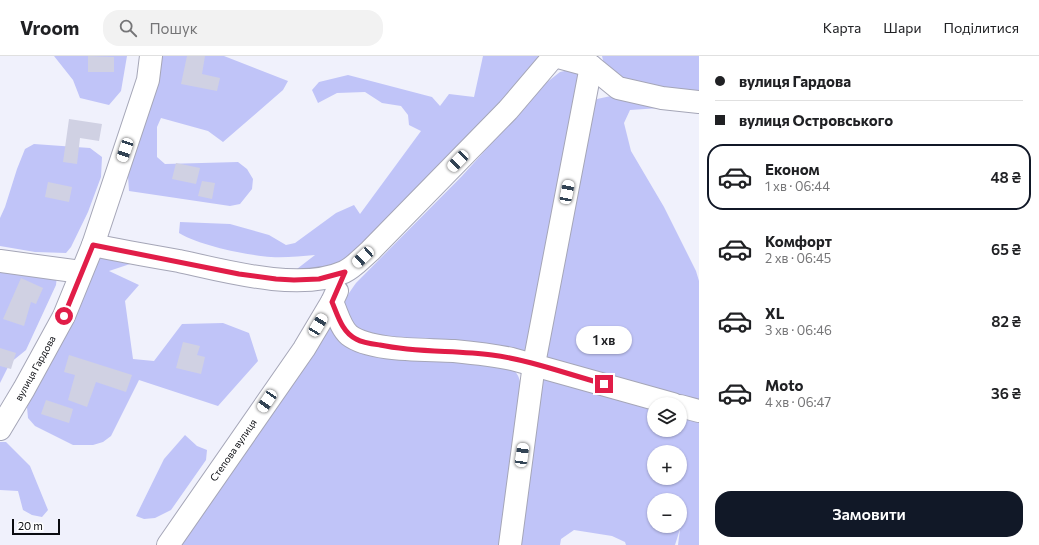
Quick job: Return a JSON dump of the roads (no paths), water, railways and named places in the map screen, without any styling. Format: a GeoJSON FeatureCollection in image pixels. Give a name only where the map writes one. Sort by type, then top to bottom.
{"type":"FeatureCollection","features":[{"type":"Feature","properties":{"kind":"street","name":"вулиця Гардова"},"geometry":{"type":"LineString","coordinates":[[0,428],[24,389],[64,316],[93,245],[148,80],[151,56]]}},
{"type":"Feature","properties":{"kind":"street"},"geometry":{"type":"LineString","coordinates":[[93,245],[239,274],[276,279],[319,279],[345,272],[370,251],[503,115],[554,56],[591,66],[618,88],[662,98],[699,102]]}},
{"type":"Feature","properties":{"kind":"street"},"geometry":{"type":"LineString","coordinates":[[510,545],[534,364],[591,66]]}},
{"type":"Feature","properties":{"kind":"street"},"geometry":{"type":"LineString","coordinates":[[0,261],[81,272]]}},
{"type":"Feature","properties":{"kind":"street","name":"Степова вулиця"},"geometry":{"type":"LineString","coordinates":[[168,545],[304,349],[332,302],[345,272]]}},
{"type":"Feature","properties":{"kind":"street"},"geometry":{"type":"LineString","coordinates":[[332,302],[341,324],[348,334],[357,340],[395,348],[454,351],[492,355],[534,364],[649,397]]}},
{"type":"Feature","properties":{"kind":"street"},"geometry":{"type":"LineString","coordinates":[[687,408],[699,411]]}}]}
